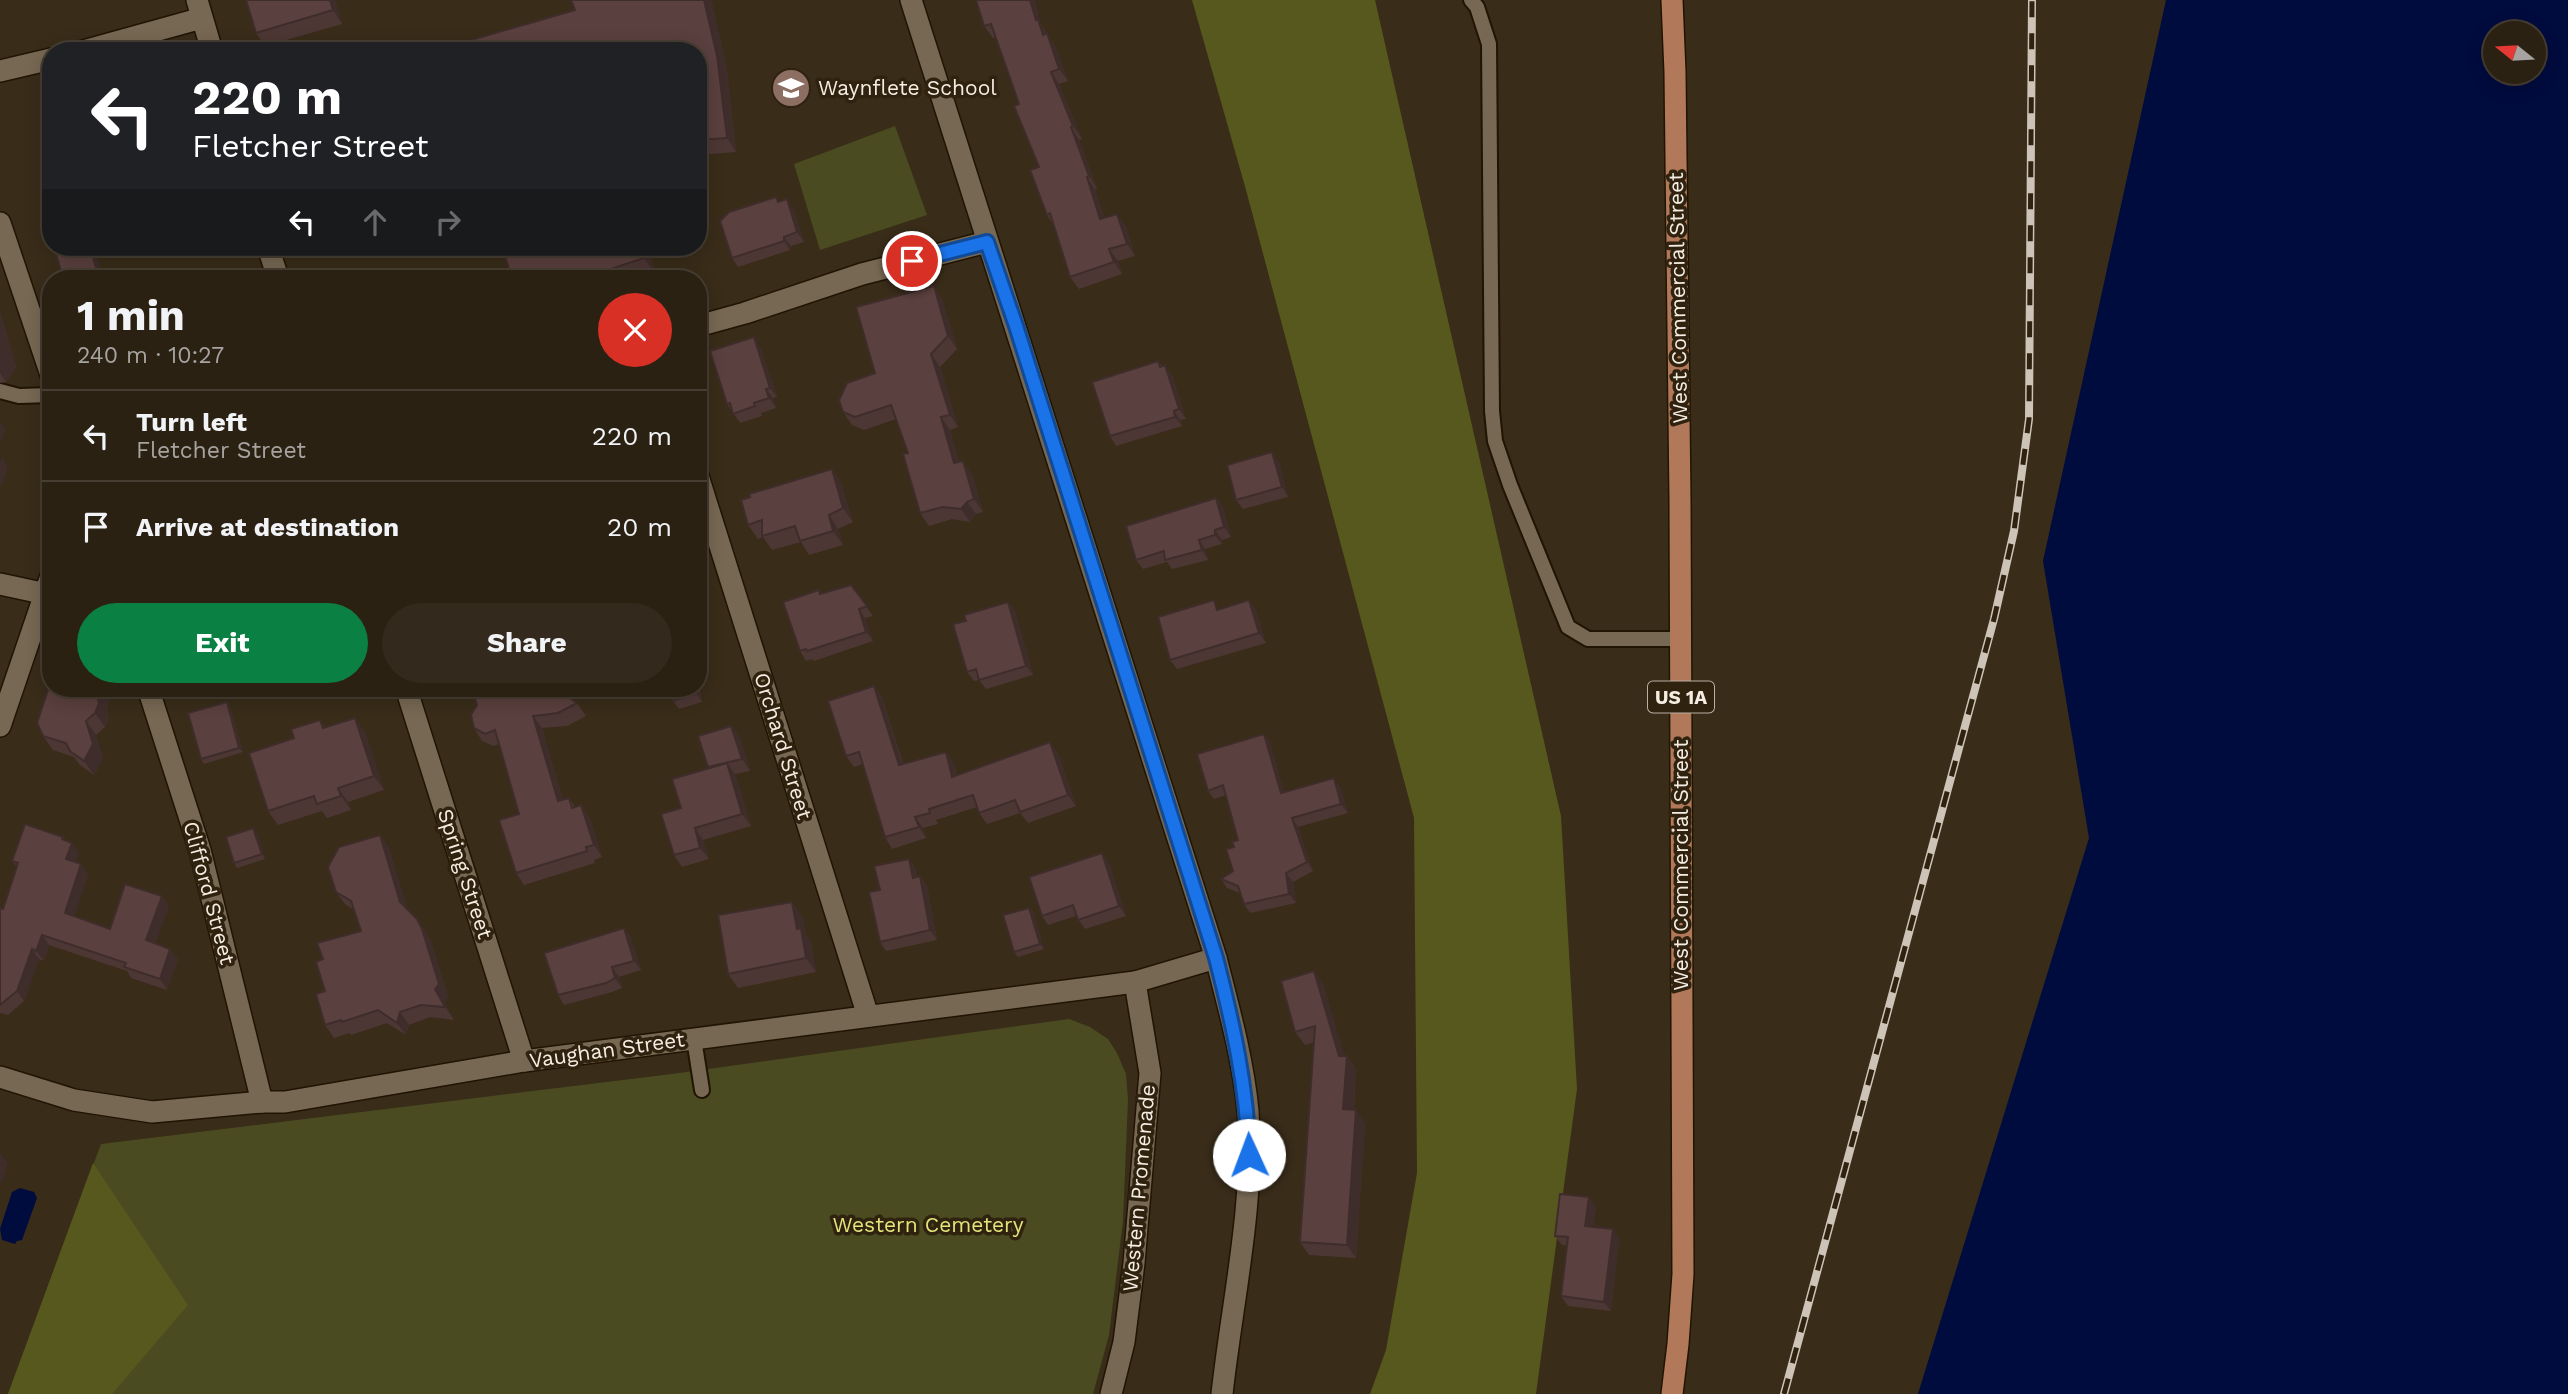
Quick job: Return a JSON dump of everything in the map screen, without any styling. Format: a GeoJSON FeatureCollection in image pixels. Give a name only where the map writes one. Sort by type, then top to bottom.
{"type":"FeatureCollection","features":[{"type":"Feature","properties":{"kind":"main road","name":"West Commercial Street"},"geometry":{"type":"LineString","coordinates":[[1672,0],[1680,639],[1683,1274],[1672,1394]]}},
{"type":"Feature","properties":{"kind":"street"},"geometry":{"type":"LineString","coordinates":[[911,0],[1216,958],[1233,1020],[1248,1111],[1249,1155],[1246,1201],[1222,1394]]}},
{"type":"Feature","properties":{"kind":"street"},"geometry":{"type":"LineString","coordinates":[[108,42],[200,9],[209,42]]}},
{"type":"Feature","properties":{"kind":"street"},"geometry":{"type":"LineString","coordinates":[[0,71],[42,61]]}},
{"type":"Feature","properties":{"kind":"street"},"geometry":{"type":"LineString","coordinates":[[0,223],[42,348]]}},
{"type":"Feature","properties":{"kind":"street"},"geometry":{"type":"LineString","coordinates":[[707,324],[862,274],[987,242]]}},
{"type":"Feature","properties":{"kind":"street","name":"Orchard Street"},"geometry":{"type":"LineString","coordinates":[[707,505],[868,1016]]}},
{"type":"Feature","properties":{"kind":"street"},"geometry":{"type":"LineString","coordinates":[[0,584],[42,588]]}},
{"type":"Feature","properties":{"kind":"street"},"geometry":{"type":"LineString","coordinates":[[0,726],[42,609]]}},
{"type":"Feature","properties":{"kind":"street","name":"Clifford Street"},"geometry":{"type":"LineString","coordinates":[[151,697],[200,850],[262,1101]]}},
{"type":"Feature","properties":{"kind":"street","name":"Spring Street"},"geometry":{"type":"LineString","coordinates":[[409,697],[524,1061]]}},
{"type":"Feature","properties":{"kind":"street","name":"Vaughan Street"},"geometry":{"type":"LineString","coordinates":[[0,1077],[74,1100],[152,1112],[262,1101],[285,1102],[524,1061],[1135,982],[1216,958]]}},
{"type":"Feature","properties":{"kind":"street","name":"Western Promenade"},"geometry":{"type":"LineString","coordinates":[[1111,1394],[1124,1342],[1134,1263],[1150,1073],[1135,982]]}},
{"type":"Feature","properties":{"kind":"lane"},"geometry":{"type":"LineString","coordinates":[[1471,0],[1477,7],[1489,44],[1492,411],[1495,441],[1568,627],[1587,639],[1680,639]]}},
{"type":"Feature","properties":{"kind":"lane"},"geometry":{"type":"LineString","coordinates":[[0,391],[19,396],[42,395]]}},
{"type":"Feature","properties":{"kind":"lane"},"geometry":{"type":"LineString","coordinates":[[694,1038],[702,1090]]}},
{"type":"Feature","properties":{"kind":"green space"},"geometry":{"type":"Polygon","coordinates":[[[895,126],[927,215],[820,250],[794,164],[895,126]]]}},
{"type":"Feature","properties":{"kind":"green space","name":"Western Cemetery"},"geometry":{"type":"Polygon","coordinates":[[[1069,1019],[1090,1027],[1108,1039],[1126,1074],[1128,1099],[1123,1221],[1109,1335],[1093,1394],[8,1394],[101,1144],[672,1074],[1069,1019]]]}},
{"type":"Feature","properties":{"kind":"shaded area"},"geometry":{"type":"Polygon","coordinates":[[[1192,0],[1375,0],[1561,816],[1577,1089],[1536,1394],[1370,1394],[1386,1350],[1417,1173],[1414,818],[1246,190],[1192,0]]]}},
{"type":"Feature","properties":{"kind":"shaded area"},"geometry":{"type":"Polygon","coordinates":[[[2166,0],[2568,0],[2568,1394],[1918,1394],[2089,838],[2043,561],[2166,0]]]}},
{"type":"Feature","properties":{"kind":"shaded area"},"geometry":{"type":"Polygon","coordinates":[[[93,1163],[188,1305],[112,1394],[8,1394],[93,1163]]]}},
{"type":"Feature","properties":{"kind":"shaded area"},"geometry":{"type":"Polygon","coordinates":[[[20,1188],[34,1192],[37,1198],[22,1240],[15,1244],[2,1240],[0,1229],[12,1192],[20,1188]]]}},
{"type":"Feature","properties":{"kind":"building"},"geometry":{"type":"Polygon","coordinates":[[[246,0],[330,0],[333,10],[256,33],[246,0]]]}},
{"type":"Feature","properties":{"kind":"building"},"geometry":{"type":"Polygon","coordinates":[[[571,0],[704,0],[717,56],[727,138],[707,139],[707,42],[464,42],[575,10],[571,0]]]}},
{"type":"Feature","properties":{"kind":"building"},"geometry":{"type":"Polygon","coordinates":[[[976,0],[1030,0],[1043,35],[1047,33],[1059,69],[1051,72],[1073,126],[1071,127],[1089,176],[1087,177],[1100,219],[1117,214],[1127,244],[1109,249],[1114,262],[1070,277],[1050,213],[1047,215],[1030,170],[1039,167],[1014,106],[1019,104],[991,24],[984,26],[976,0]]]}},
{"type":"Feature","properties":{"kind":"building"},"geometry":{"type":"Polygon","coordinates":[[[776,197],[778,202],[787,199],[797,232],[784,237],[784,241],[732,258],[720,221],[729,212],[776,197]]]}},
{"type":"Feature","properties":{"kind":"building"},"geometry":{"type":"Polygon","coordinates":[[[57,256],[93,256],[97,270],[61,270],[57,256]]]}},
{"type":"Feature","properties":{"kind":"building"},"geometry":{"type":"Polygon","coordinates":[[[505,256],[644,258],[608,270],[509,270],[505,256]]]}},
{"type":"Feature","properties":{"kind":"building"},"geometry":{"type":"Polygon","coordinates":[[[934,286],[948,336],[931,354],[950,415],[941,417],[954,463],[963,461],[974,499],[961,509],[943,507],[920,513],[903,454],[908,453],[891,405],[855,417],[843,412],[839,400],[847,383],[875,373],[856,307],[934,286]]]}},
{"type":"Feature","properties":{"kind":"building"},"geometry":{"type":"Polygon","coordinates":[[[754,337],[770,388],[766,389],[769,398],[733,414],[730,403],[727,404],[710,351],[754,337]]]}},
{"type":"Feature","properties":{"kind":"building"},"geometry":{"type":"Polygon","coordinates":[[[1158,361],[1160,367],[1165,365],[1179,409],[1174,411],[1175,417],[1110,436],[1092,382],[1158,361]]]}},
{"type":"Feature","properties":{"kind":"building"},"geometry":{"type":"Polygon","coordinates":[[[1272,452],[1282,487],[1236,500],[1227,465],[1272,452]]]}},
{"type":"Feature","properties":{"kind":"building"},"geometry":{"type":"Polygon","coordinates":[[[832,469],[843,508],[829,515],[833,531],[800,541],[795,526],[762,536],[762,520],[748,525],[741,500],[750,497],[749,494],[832,469]]]}},
{"type":"Feature","properties":{"kind":"building"},"geometry":{"type":"Polygon","coordinates":[[[1216,498],[1224,527],[1215,530],[1215,535],[1199,540],[1202,550],[1165,560],[1164,551],[1136,560],[1126,526],[1216,498]]]}},
{"type":"Feature","properties":{"kind":"building"},"geometry":{"type":"Polygon","coordinates":[[[851,585],[867,606],[859,609],[866,632],[800,651],[783,602],[819,590],[820,594],[851,585]]]}},
{"type":"Feature","properties":{"kind":"building"},"geometry":{"type":"Polygon","coordinates":[[[1214,600],[1217,610],[1249,600],[1259,633],[1170,660],[1158,617],[1214,600]]]}},
{"type":"Feature","properties":{"kind":"building"},"geometry":{"type":"Polygon","coordinates":[[[1008,602],[1026,666],[979,680],[976,669],[967,672],[953,624],[966,621],[964,615],[1008,602]]]}},
{"type":"Feature","properties":{"kind":"building"},"geometry":{"type":"Polygon","coordinates":[[[874,686],[899,765],[946,752],[952,777],[1050,742],[1068,795],[1020,812],[1015,800],[979,813],[973,795],[929,809],[930,813],[915,817],[919,827],[885,837],[859,752],[846,756],[828,701],[874,686]]]}},
{"type":"Feature","properties":{"kind":"building"},"geometry":{"type":"Polygon","coordinates":[[[46,697],[97,697],[99,703],[95,713],[86,721],[93,744],[84,761],[70,751],[66,743],[43,736],[37,723],[46,697]]]}},
{"type":"Feature","properties":{"kind":"building"},"geometry":{"type":"Polygon","coordinates":[[[475,697],[569,697],[577,703],[558,713],[533,716],[558,801],[569,798],[572,808],[581,805],[594,845],[586,847],[587,851],[516,873],[499,820],[519,814],[495,730],[485,734],[474,728],[471,715],[477,705],[475,697]]]}},
{"type":"Feature","properties":{"kind":"building"},"geometry":{"type":"Polygon","coordinates":[[[227,702],[239,748],[201,759],[188,713],[227,702]]]}},
{"type":"Feature","properties":{"kind":"building"},"geometry":{"type":"Polygon","coordinates":[[[355,718],[374,776],[338,788],[341,796],[317,804],[314,796],[268,811],[249,753],[294,738],[291,729],[320,720],[323,728],[355,718]]]}},
{"type":"Feature","properties":{"kind":"building"},"geometry":{"type":"Polygon","coordinates":[[[731,726],[742,759],[708,767],[698,736],[731,726]]]}},
{"type":"Feature","properties":{"kind":"building"},"geometry":{"type":"Polygon","coordinates":[[[1264,734],[1281,793],[1334,778],[1341,804],[1292,818],[1307,862],[1286,873],[1289,894],[1244,904],[1238,886],[1221,879],[1233,871],[1226,849],[1234,847],[1232,842],[1238,840],[1223,785],[1208,791],[1197,754],[1264,734]]]}},
{"type":"Feature","properties":{"kind":"building"},"geometry":{"type":"Polygon","coordinates":[[[727,763],[742,814],[695,828],[700,848],[674,855],[661,814],[681,808],[672,779],[727,763]]]}},
{"type":"Feature","properties":{"kind":"building"},"geometry":{"type":"Polygon","coordinates":[[[25,824],[63,837],[62,839],[72,843],[66,859],[81,864],[65,913],[110,929],[125,884],[162,896],[146,940],[170,949],[160,979],[124,967],[126,963],[42,935],[36,951],[32,949],[17,991],[0,1005],[0,908],[3,909],[18,863],[12,861],[25,824]]]}},
{"type":"Feature","properties":{"kind":"building"},"geometry":{"type":"Polygon","coordinates":[[[253,828],[262,854],[234,863],[226,837],[253,828]]]}},
{"type":"Feature","properties":{"kind":"building"},"geometry":{"type":"Polygon","coordinates":[[[380,835],[400,902],[417,919],[422,929],[439,984],[435,989],[445,1007],[421,1005],[400,1012],[397,1023],[378,1010],[325,1025],[316,994],[325,991],[316,962],[323,959],[317,943],[361,931],[351,901],[336,892],[328,867],[339,847],[380,835]]]}},
{"type":"Feature","properties":{"kind":"building"},"geometry":{"type":"Polygon","coordinates":[[[1102,853],[1119,906],[1078,920],[1073,905],[1042,916],[1029,877],[1102,853]]]}},
{"type":"Feature","properties":{"kind":"building"},"geometry":{"type":"Polygon","coordinates":[[[909,859],[913,878],[920,876],[930,930],[880,942],[869,892],[880,890],[874,866],[909,859]]]}},
{"type":"Feature","properties":{"kind":"building"},"geometry":{"type":"Polygon","coordinates":[[[792,902],[797,929],[801,928],[806,958],[728,974],[718,915],[792,902]]]}},
{"type":"Feature","properties":{"kind":"building"},"geometry":{"type":"Polygon","coordinates":[[[1029,908],[1040,944],[1014,952],[1003,915],[1029,908]]]}},
{"type":"Feature","properties":{"kind":"building"},"geometry":{"type":"Polygon","coordinates":[[[624,928],[634,961],[612,967],[615,978],[606,983],[558,995],[544,953],[624,928]]]}},
{"type":"Feature","properties":{"kind":"building"},"geometry":{"type":"Polygon","coordinates":[[[1314,971],[1339,1056],[1347,1056],[1343,1109],[1356,1110],[1347,1245],[1300,1242],[1315,1026],[1295,1032],[1281,981],[1314,971]]]}},
{"type":"Feature","properties":{"kind":"building"},"geometry":{"type":"Polygon","coordinates":[[[1560,1194],[1589,1197],[1585,1226],[1613,1229],[1604,1302],[1561,1296],[1568,1237],[1555,1236],[1560,1194]]]}},
{"type":"Feature","properties":{"kind":"railway"},"geometry":{"type":"LineString","coordinates":[[1784,1394],[1994,619],[2014,531],[2029,419],[2032,0]]}},
{"type":"Feature","properties":{"kind":"place","name":"Waynflete School"},"geometry":{"type":"Point","coordinates":[791,88]}},
{"type":"Feature","properties":{"kind":"route"},"geometry":{"type":"LineString","coordinates":[[912,261],[987,242],[1216,958],[1233,1020],[1241,1065],[1248,1111],[1249,1155]]}}]}
